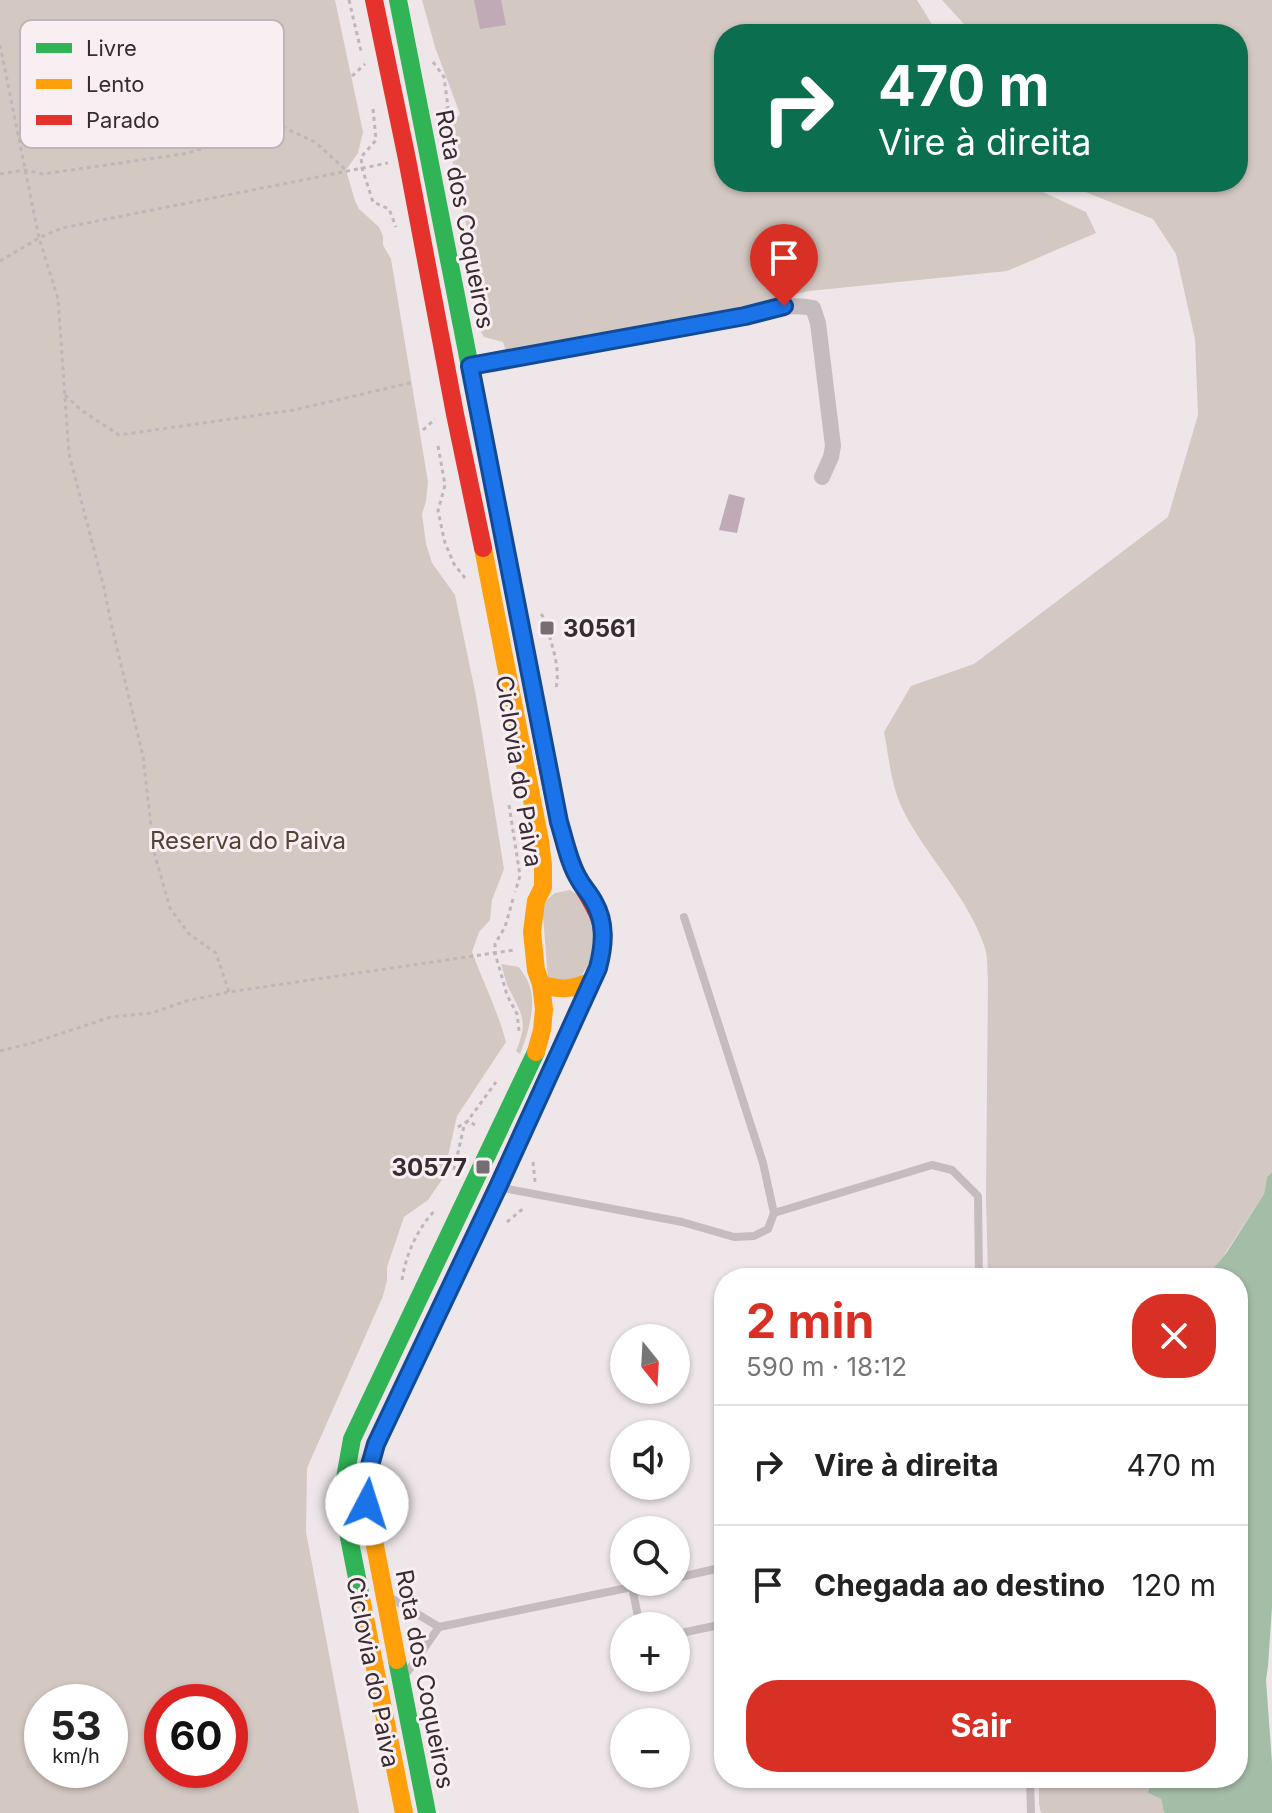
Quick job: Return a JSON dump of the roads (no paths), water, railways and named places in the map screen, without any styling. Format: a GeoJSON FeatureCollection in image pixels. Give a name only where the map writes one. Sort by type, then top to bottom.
{"type":"FeatureCollection","features":[{"type":"Feature","properties":{"kind":"main road","name":"Rota dos Coqueiros"},"geometry":{"type":"LineString","coordinates":[[374,0],[543,865],[543,887],[536,901],[532,932],[544,1009],[536,1051],[352,1439],[345,1466],[345,1517],[404,1813]]}},
{"type":"Feature","properties":{"kind":"main road","name":"Rota dos Coqueiros"},"geometry":{"type":"LineString","coordinates":[[398,0],[559,822],[579,881],[596,906],[603,926],[604,947],[598,968],[498,1187],[376,1444],[367,1476],[367,1504],[427,1813]]}},
{"type":"Feature","properties":{"kind":"main road"},"geometry":{"type":"LineString","coordinates":[[536,901],[560,886],[585,888]]}},
{"type":"Feature","properties":{"kind":"main road"},"geometry":{"type":"LineString","coordinates":[[541,984],[563,990],[592,981]]}},
{"type":"Feature","properties":{"kind":"street"},"geometry":{"type":"LineString","coordinates":[[470,366],[745,316],[784,306],[813,308],[818,323],[833,446],[822,477]]}},
{"type":"Feature","properties":{"kind":"lane"},"geometry":{"type":"LineString","coordinates":[[498,1187],[682,1222],[734,1237],[754,1236],[768,1229],[774,1213],[763,1163],[684,917]]}},
{"type":"Feature","properties":{"kind":"lane"},"geometry":{"type":"LineString","coordinates":[[774,1213],[932,1165],[952,1170],[978,1196],[979,1268]]}},
{"type":"Feature","properties":{"kind":"lane"},"geometry":{"type":"LineString","coordinates":[[690,1575],[714,1569]]}},
{"type":"Feature","properties":{"kind":"lane"},"geometry":{"type":"LineString","coordinates":[[383,1593],[439,1627],[610,1592]]}},
{"type":"Feature","properties":{"kind":"lane"},"geometry":{"type":"LineString","coordinates":[[690,1631],[714,1626]]}},
{"type":"Feature","properties":{"kind":"lane"},"geometry":{"type":"LineString","coordinates":[[401,1681],[439,1627]]}},
{"type":"Feature","properties":{"kind":"lane"},"geometry":{"type":"LineString","coordinates":[[1030,1788],[1031,1813]]}},
{"type":"Feature","properties":{"kind":"place","name":"30561"},"geometry":{"type":"Point","coordinates":[547,628]}},
{"type":"Feature","properties":{"kind":"place","name":"30577"},"geometry":{"type":"Point","coordinates":[483,1167]}},
{"type":"Feature","properties":{"kind":"park label","name":"Reserva do Paiva"},"geometry":{"type":"Point","coordinates":[248,840]}}]}
